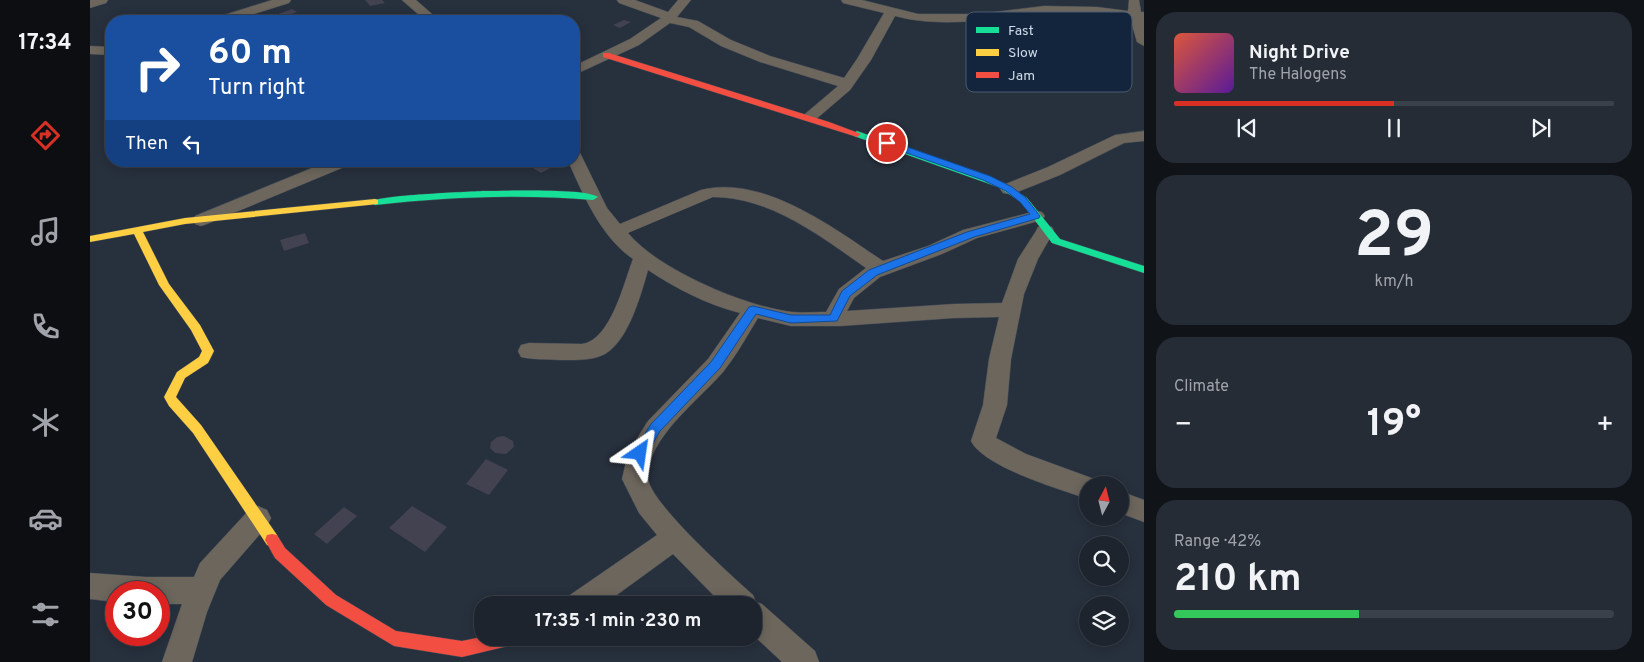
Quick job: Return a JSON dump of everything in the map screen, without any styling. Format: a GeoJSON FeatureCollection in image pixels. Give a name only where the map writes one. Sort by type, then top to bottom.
{"type":"FeatureCollection","features":[{"type":"Feature","properties":{"kind":"street"},"geometry":{"type":"LineString","coordinates":[[90,4],[102,0]]}},
{"type":"Feature","properties":{"kind":"street"},"geometry":{"type":"LineString","coordinates":[[239,15],[285,0]]}},
{"type":"Feature","properties":{"kind":"street"},"geometry":{"type":"LineString","coordinates":[[408,0],[427,15]]}},
{"type":"Feature","properties":{"kind":"street"},"geometry":{"type":"LineString","coordinates":[[623,0],[669,18],[693,24],[726,43],[765,59],[847,84]]}},
{"type":"Feature","properties":{"kind":"street"},"geometry":{"type":"LineString","coordinates":[[580,68],[628,45],[669,18],[684,0]]}},
{"type":"Feature","properties":{"kind":"street"},"geometry":{"type":"LineString","coordinates":[[847,0],[918,18],[966,18]]}},
{"type":"Feature","properties":{"kind":"street"},"geometry":{"type":"LineString","coordinates":[[1134,0],[1140,15],[1144,42]]}},
{"type":"Feature","properties":{"kind":"street"},"geometry":{"type":"LineString","coordinates":[[1028,12],[1044,10],[1108,12]]}},
{"type":"Feature","properties":{"kind":"street"},"geometry":{"type":"LineString","coordinates":[[810,117],[847,84],[864,60],[891,12]]}},
{"type":"Feature","properties":{"kind":"street"},"geometry":{"type":"LineString","coordinates":[[90,50],[105,51]]}},
{"type":"Feature","properties":{"kind":"street"},"geometry":{"type":"LineString","coordinates":[[606,55],[658,73],[810,117],[986,178],[1009,189],[1023,200],[1040,223],[1056,240],[1144,270]]}},
{"type":"Feature","properties":{"kind":"street"},"geometry":{"type":"LineString","coordinates":[[1009,189],[1054,171],[1121,138],[1144,136]]}},
{"type":"Feature","properties":{"kind":"street"},"geometry":{"type":"LineString","coordinates":[[1121,138],[1144,146]]}},
{"type":"Feature","properties":{"kind":"street"},"geometry":{"type":"LineString","coordinates":[[202,220],[330,167]]}},
{"type":"Feature","properties":{"kind":"street"},"geometry":{"type":"LineString","coordinates":[[579,167],[599,209],[628,247],[671,276],[731,304],[791,319],[833,319],[954,311],[1010,310]]}},
{"type":"Feature","properties":{"kind":"street"},"geometry":{"type":"LineString","coordinates":[[617,232],[694,199],[712,193],[728,191],[759,198],[787,212],[841,241],[881,269]]}},
{"type":"Feature","properties":{"kind":"street"},"geometry":{"type":"LineString","coordinates":[[90,239],[202,220],[383,201],[500,193],[552,193],[593,197]]}},
{"type":"Feature","properties":{"kind":"street"},"geometry":{"type":"LineString","coordinates":[[833,319],[846,294],[873,272],[970,234],[1040,223]]}},
{"type":"Feature","properties":{"kind":"street"},"geometry":{"type":"LineString","coordinates":[[1040,223],[1014,294],[1000,359],[995,405],[983,441],[988,447],[1006,456],[1079,484]]}},
{"type":"Feature","properties":{"kind":"street"},"geometry":{"type":"LineString","coordinates":[[137,230],[152,263],[170,294],[194,324],[208,351],[204,360],[182,375],[174,387],[170,397],[173,404],[198,429],[280,553],[331,600],[394,638],[462,649],[476,646]]}},
{"type":"Feature","properties":{"kind":"street"},"geometry":{"type":"LineString","coordinates":[[529,351],[586,351],[596,349],[606,341],[616,328],[643,257]]}},
{"type":"Feature","properties":{"kind":"street"},"geometry":{"type":"LineString","coordinates":[[733,596],[690,556],[648,505],[635,479],[640,453],[656,428],[716,365],[753,310]]}},
{"type":"Feature","properties":{"kind":"street"},"geometry":{"type":"LineString","coordinates":[[1129,505],[1144,511]]}},
{"type":"Feature","properties":{"kind":"street"},"geometry":{"type":"LineString","coordinates":[[177,662],[210,572],[258,518]]}},
{"type":"Feature","properties":{"kind":"street"},"geometry":{"type":"LineString","coordinates":[[593,596],[675,537]]}},
{"type":"Feature","properties":{"kind":"street"},"geometry":{"type":"LineString","coordinates":[[90,586],[124,590],[176,592],[202,590]]}},
{"type":"Feature","properties":{"kind":"street"},"geometry":{"type":"LineString","coordinates":[[762,623],[804,662]]}},
{"type":"Feature","properties":{"kind":"building"},"geometry":{"type":"Polygon","coordinates":[[[365,0],[382,0],[385,3],[370,6],[365,0]]]}},
{"type":"Feature","properties":{"kind":"building"},"geometry":{"type":"Polygon","coordinates":[[[292,9],[297,12],[289,15],[276,15],[292,9]]]}},
{"type":"Feature","properties":{"kind":"building"},"geometry":{"type":"Polygon","coordinates":[[[624,20],[631,22],[620,28],[613,25],[624,20]]]}},
{"type":"Feature","properties":{"kind":"building"},"geometry":{"type":"Polygon","coordinates":[[[531,167],[550,168],[541,173],[531,167]]]}},
{"type":"Feature","properties":{"kind":"building"},"geometry":{"type":"Polygon","coordinates":[[[305,233],[309,243],[284,251],[280,240],[305,233]]]}},
{"type":"Feature","properties":{"kind":"building"},"geometry":{"type":"Polygon","coordinates":[[[504,436],[513,441],[514,447],[506,454],[495,453],[490,448],[491,442],[497,437],[504,436]]]}},
{"type":"Feature","properties":{"kind":"building"},"geometry":{"type":"Polygon","coordinates":[[[486,459],[508,470],[489,495],[466,484],[486,459]]]}},
{"type":"Feature","properties":{"kind":"building"},"geometry":{"type":"Polygon","coordinates":[[[412,506],[447,527],[425,552],[389,528],[412,506]]]}},
{"type":"Feature","properties":{"kind":"building"},"geometry":{"type":"Polygon","coordinates":[[[344,507],[357,516],[327,544],[314,534],[344,507]]]}},
{"type":"Feature","properties":{"kind":"traffic: fast"},"geometry":{"type":"LineString","coordinates":[[857,134],[1001,185],[1024,200],[1056,241],[1144,270]]}},
{"type":"Feature","properties":{"kind":"traffic: fast"},"geometry":{"type":"LineString","coordinates":[[375,202],[511,193],[593,197]]}},
{"type":"Feature","properties":{"kind":"traffic: slow"},"geometry":{"type":"LineString","coordinates":[[90,239],[185,221],[375,202]]}},
{"type":"Feature","properties":{"kind":"traffic: slow"},"geometry":{"type":"LineString","coordinates":[[137,230],[164,285],[196,328],[208,351],[204,360],[181,375],[170,397],[173,403],[197,429],[272,540]]}},
{"type":"Feature","properties":{"kind":"traffic: jam"},"geometry":{"type":"LineString","coordinates":[[606,55],[857,134]]}},
{"type":"Feature","properties":{"kind":"traffic: jam"},"geometry":{"type":"LineString","coordinates":[[272,540],[280,553],[331,600],[394,638],[462,649],[476,646]]}},
{"type":"Feature","properties":{"kind":"route"},"geometry":{"type":"LineString","coordinates":[[640,453],[656,428],[716,365],[753,310],[791,319],[833,319],[846,294],[873,272],[934,250],[970,234],[1036,216],[1023,200],[1009,189],[986,178],[887,143]]}}]}
